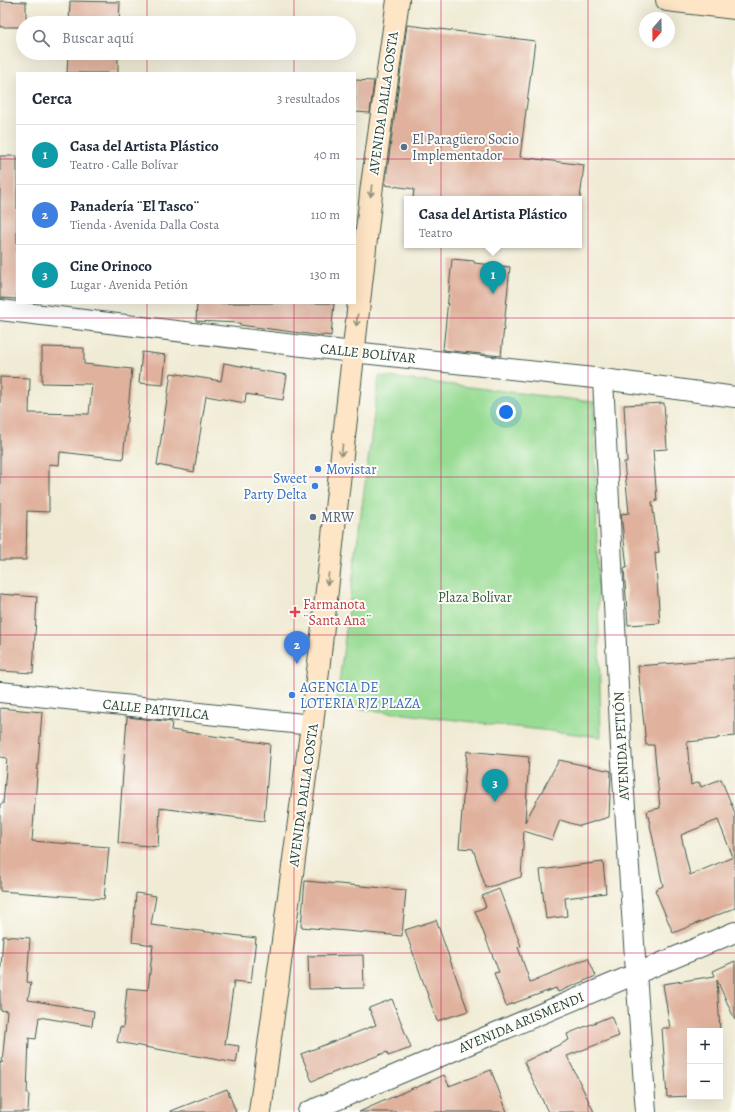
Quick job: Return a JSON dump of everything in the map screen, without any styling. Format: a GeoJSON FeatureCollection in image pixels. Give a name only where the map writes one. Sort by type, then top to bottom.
{"type":"FeatureCollection","features":[{"type":"Feature","properties":{"kind":"main road","name":"AVENIDA DALLA COSTA"},"geometry":{"type":"LineString","coordinates":[[260,1112],[312,725],[372,185],[398,0]]}},
{"type":"Feature","properties":{"kind":"main road"},"geometry":{"type":"LineString","coordinates":[[667,0],[735,8]]}},
{"type":"Feature","properties":{"kind":"street","name":"CALLE BOLÍVAR"},"geometry":{"type":"LineString","coordinates":[[0,310],[353,352],[603,379],[735,398]]}},
{"type":"Feature","properties":{"kind":"street","name":"AVENIDA PETIÓN"},"geometry":{"type":"LineString","coordinates":[[603,379],[621,748],[646,1112]]}},
{"type":"Feature","properties":{"kind":"street","name":"CALLE PATIVILCA"},"geometry":{"type":"LineString","coordinates":[[0,692],[312,725]]}},
{"type":"Feature","properties":{"kind":"street","name":"AVENIDA ARISMENDI"},"geometry":{"type":"LineString","coordinates":[[308,1112],[735,932]]}},
{"type":"Feature","properties":{"kind":"green space","name":"Plaza Bolívar"},"geometry":{"type":"Polygon","coordinates":[[[379,376],[594,402],[601,737],[336,706],[379,376]]]}},
{"type":"Feature","properties":{"kind":"building"},"geometry":{"type":"Polygon","coordinates":[[[0,1],[26,2],[26,16],[16,16],[16,27],[0,27],[0,1]]]}},
{"type":"Feature","properties":{"kind":"building"},"geometry":{"type":"Polygon","coordinates":[[[70,1],[120,2],[119,16],[69,16],[70,1]]]}},
{"type":"Feature","properties":{"kind":"building"},"geometry":{"type":"Polygon","coordinates":[[[407,25],[535,41],[520,157],[584,165],[580,196],[413,196],[414,189],[385,185],[407,25]]]}},
{"type":"Feature","properties":{"kind":"building"},"geometry":{"type":"Polygon","coordinates":[[[68,60],[118,60],[118,72],[67,72],[68,60]]]}},
{"type":"Feature","properties":{"kind":"building"},"geometry":{"type":"Polygon","coordinates":[[[356,80],[374,81],[370,113],[356,112],[356,80]]]}},
{"type":"Feature","properties":{"kind":"building"},"geometry":{"type":"Polygon","coordinates":[[[0,156],[16,156],[16,299],[0,298],[0,156]]]}},
{"type":"Feature","properties":{"kind":"building"},"geometry":{"type":"Polygon","coordinates":[[[452,259],[510,267],[501,356],[443,350],[452,259]]]}},
{"type":"Feature","properties":{"kind":"building"},"geometry":{"type":"Polygon","coordinates":[[[197,304],[334,304],[331,336],[240,325],[240,323],[196,321],[197,304]]]}},
{"type":"Feature","properties":{"kind":"building"},"geometry":{"type":"Polygon","coordinates":[[[42,347],[84,348],[84,364],[132,369],[123,459],[60,452],[59,465],[49,464],[49,512],[27,511],[26,560],[0,560],[0,377],[30,378],[29,413],[89,414],[92,384],[42,383],[42,347]]]}},
{"type":"Feature","properties":{"kind":"building"},"geometry":{"type":"Polygon","coordinates":[[[142,352],[166,355],[163,385],[139,383],[142,352]]]}},
{"type":"Feature","properties":{"kind":"building"},"geometry":{"type":"Polygon","coordinates":[[[224,363],[287,375],[283,400],[246,394],[245,403],[206,396],[194,472],[157,465],[171,373],[221,381],[224,363]]]}},
{"type":"Feature","properties":{"kind":"building"},"geometry":{"type":"Polygon","coordinates":[[[664,403],[667,449],[653,450],[657,501],[652,502],[659,552],[655,553],[660,623],[628,625],[624,568],[627,568],[621,514],[629,513],[624,462],[627,462],[624,405],[664,403]]]}},
{"type":"Feature","properties":{"kind":"building"},"geometry":{"type":"Polygon","coordinates":[[[0,594],[37,597],[33,673],[0,671],[0,594]]]}},
{"type":"Feature","properties":{"kind":"building"},"geometry":{"type":"Polygon","coordinates":[[[735,658],[735,736],[687,742],[691,785],[699,782],[701,787],[721,779],[735,813],[735,908],[673,933],[655,890],[663,886],[647,811],[660,808],[654,745],[646,745],[638,666],[735,658]],[[718,820],[681,835],[690,875],[733,857],[718,820]]]}},
{"type":"Feature","properties":{"kind":"building"},"geometry":{"type":"Polygon","coordinates":[[[0,708],[42,712],[32,841],[109,847],[104,899],[0,891],[0,804],[3,804],[7,758],[0,757],[0,708]]]}},
{"type":"Feature","properties":{"kind":"building"},"geometry":{"type":"Polygon","coordinates":[[[127,717],[172,722],[171,730],[270,744],[264,821],[160,808],[158,847],[118,843],[127,717]]]}},
{"type":"Feature","properties":{"kind":"building"},"geometry":{"type":"Polygon","coordinates":[[[467,751],[529,757],[525,822],[559,760],[611,771],[609,817],[580,826],[560,820],[552,840],[524,831],[521,877],[486,888],[473,849],[459,848],[467,751]]]}},
{"type":"Feature","properties":{"kind":"building"},"geometry":{"type":"Polygon","coordinates":[[[603,862],[606,893],[565,898],[567,916],[546,919],[540,870],[603,862]]]}},
{"type":"Feature","properties":{"kind":"building"},"geometry":{"type":"Polygon","coordinates":[[[305,881],[406,890],[402,936],[301,927],[305,881]]]}},
{"type":"Feature","properties":{"kind":"building"},"geometry":{"type":"Polygon","coordinates":[[[499,889],[521,946],[518,947],[530,982],[588,958],[596,976],[558,992],[556,988],[506,1006],[494,973],[499,972],[475,911],[486,907],[482,896],[499,889]]]}},
{"type":"Feature","properties":{"kind":"building"},"geometry":{"type":"Polygon","coordinates":[[[136,893],[156,896],[151,925],[256,938],[251,983],[234,981],[225,1044],[239,1046],[236,1063],[117,1042],[120,1027],[123,1028],[127,988],[148,990],[153,945],[132,942],[136,893]]]}},
{"type":"Feature","properties":{"kind":"building"},"geometry":{"type":"Polygon","coordinates":[[[436,920],[468,1011],[437,1021],[405,930],[436,920]]]}},
{"type":"Feature","properties":{"kind":"building"},"geometry":{"type":"Polygon","coordinates":[[[3,936],[30,938],[27,982],[31,983],[28,1000],[94,1011],[92,1026],[39,1017],[36,1039],[29,1038],[27,1094],[29,1095],[28,1112],[0,1112],[0,1062],[2,1063],[7,1011],[0,1010],[3,936]]]}},
{"type":"Feature","properties":{"kind":"building"},"geometry":{"type":"Polygon","coordinates":[[[363,955],[364,988],[309,989],[308,956],[363,955]]]}},
{"type":"Feature","properties":{"kind":"building"},"geometry":{"type":"Polygon","coordinates":[[[735,961],[735,1020],[717,980],[720,1028],[687,1028],[687,1096],[667,1097],[662,1028],[670,1028],[663,984],[715,976],[713,971],[735,961]]]}},
{"type":"Feature","properties":{"kind":"building"},"geometry":{"type":"Polygon","coordinates":[[[392,999],[411,1048],[388,1056],[387,1052],[312,1081],[301,1054],[376,1025],[369,1008],[392,999]]]}},
{"type":"Feature","properties":{"kind":"building"},"geometry":{"type":"Polygon","coordinates":[[[611,1016],[619,1036],[567,1056],[594,1112],[548,1112],[524,1062],[569,1040],[567,1034],[611,1016]]]}},
{"type":"Feature","properties":{"kind":"building"},"geometry":{"type":"Polygon","coordinates":[[[491,1070],[507,1112],[359,1112],[444,1075],[449,1086],[491,1070]]]}},
{"type":"Feature","properties":{"kind":"building"},"geometry":{"type":"Polygon","coordinates":[[[227,1089],[236,1112],[171,1112],[171,1111],[227,1089]]]}},
{"type":"Feature","properties":{"kind":"place","name":"El Paragüero Socio Implementador"},"geometry":{"type":"Point","coordinates":[404,147]}},
{"type":"Feature","properties":{"kind":"place","name":"Casa del Artista Plástico"},"geometry":{"type":"Point","coordinates":[493,294]}},
{"type":"Feature","properties":{"kind":"place","name":"Movistar"},"geometry":{"type":"Point","coordinates":[318,469]}},
{"type":"Feature","properties":{"kind":"place","name":"Sweet Party Delta"},"geometry":{"type":"Point","coordinates":[315,486]}},
{"type":"Feature","properties":{"kind":"place","name":"MRW"},"geometry":{"type":"Point","coordinates":[313,517]}},
{"type":"Feature","properties":{"kind":"place","name":"Farmanota ¨Santa Ana¨"},"geometry":{"type":"Point","coordinates":[295,612]}},
{"type":"Feature","properties":{"kind":"place","name":"Panadería ¨El Tasco¨"},"geometry":{"type":"Point","coordinates":[297,664]}},
{"type":"Feature","properties":{"kind":"place","name":"AGENCIA DE LOTERIA RJZ PLAZA"},"geometry":{"type":"Point","coordinates":[292,695]}},
{"type":"Feature","properties":{"kind":"place","name":"Cine Orinoco"},"geometry":{"type":"Point","coordinates":[495,802]}}]}
